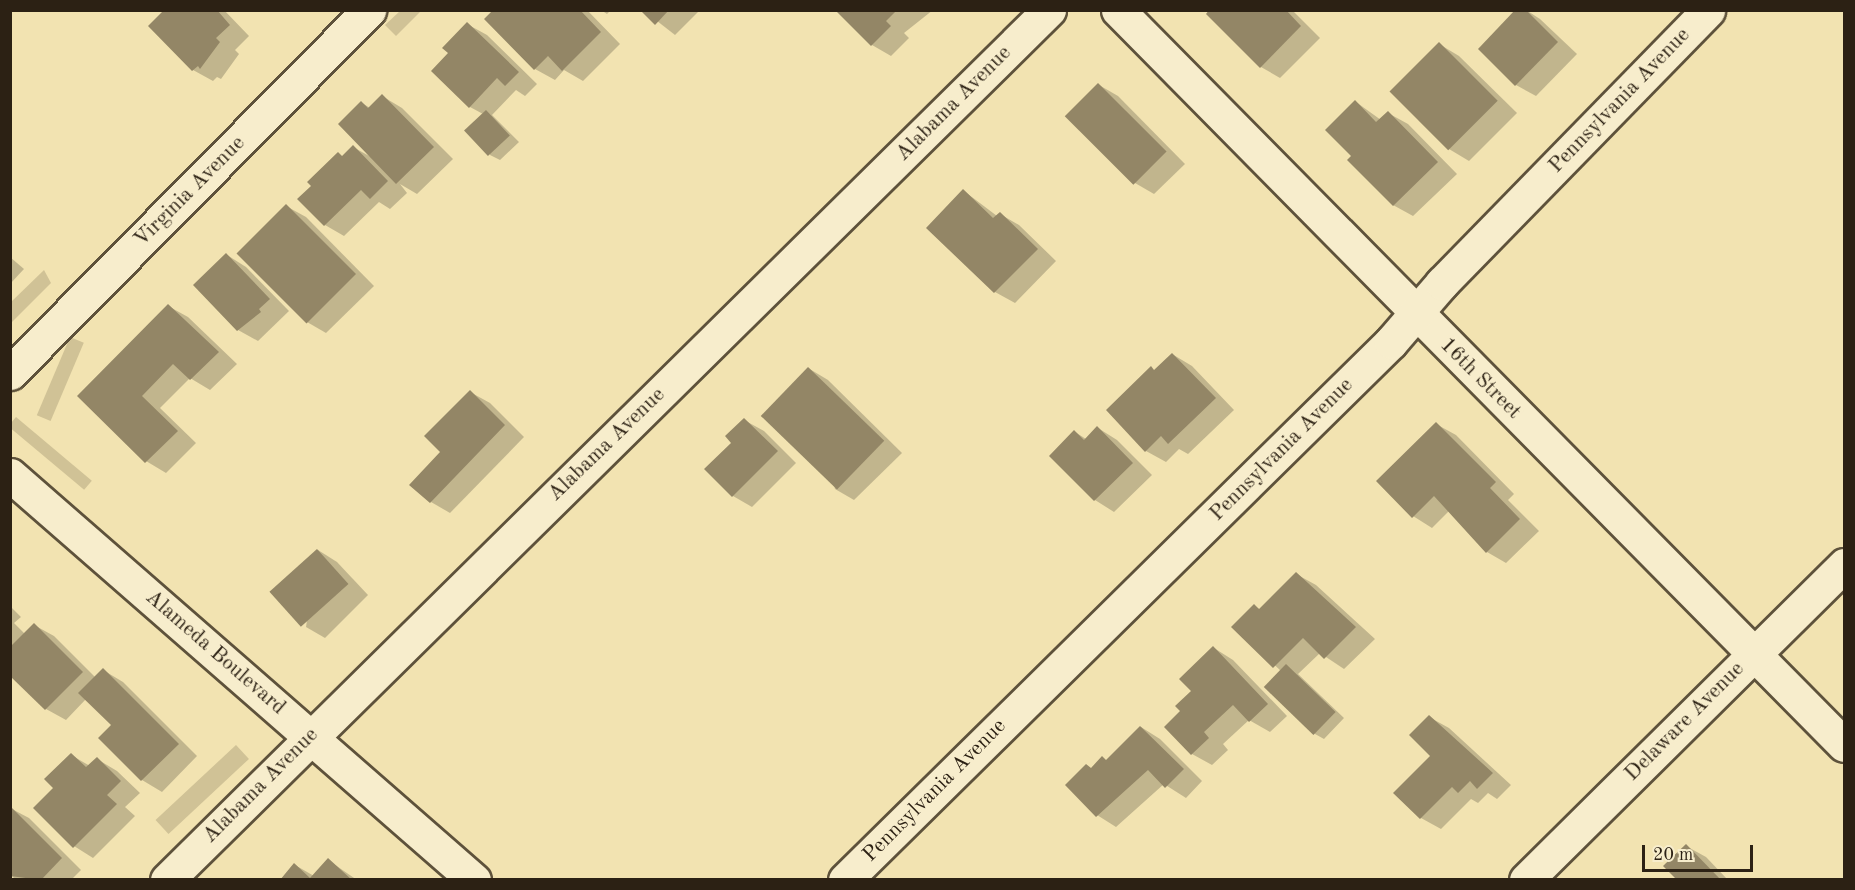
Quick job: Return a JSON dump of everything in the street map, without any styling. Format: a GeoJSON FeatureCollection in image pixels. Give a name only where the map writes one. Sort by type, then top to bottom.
{"type":"FeatureCollection","features":[{"type":"Feature","properties":{"kind":"street","name":"Virginia Avenue"},"geometry":{"type":"LineString","coordinates":[[10,373],[369,10]]}},
{"type":"Feature","properties":{"kind":"street","name":"Alabama Avenue"},"geometry":{"type":"LineString","coordinates":[[167,879],[1049,10]]}},
{"type":"Feature","properties":{"kind":"street","name":"16th Street"},"geometry":{"type":"LineString","coordinates":[[1118,10],[1416,314],[1845,745]]}},
{"type":"Feature","properties":{"kind":"street","name":"Pennsylvania Avenue"},"geometry":{"type":"LineString","coordinates":[[845,879],[1416,314],[1442,283],[1708,10]]}},
{"type":"Feature","properties":{"kind":"street","name":"Alameda Boulevard"},"geometry":{"type":"LineString","coordinates":[[10,475],[474,879]]}},
{"type":"Feature","properties":{"kind":"street","name":"Delaware Avenue"},"geometry":{"type":"LineString","coordinates":[[1526,879],[1845,565]]}},
{"type":"Feature","properties":{"kind":"shaded area"},"geometry":{"type":"Polygon","coordinates":[[[400,11],[421,11],[396,36],[385,25],[400,11]]]}},
{"type":"Feature","properties":{"kind":"shaded area"},"geometry":{"type":"Polygon","coordinates":[[[44,270],[51,283],[11,323],[11,302],[44,270]]]}},
{"type":"Feature","properties":{"kind":"shaded area"},"geometry":{"type":"Polygon","coordinates":[[[70,337],[84,343],[51,421],[37,415],[70,337]]]}},
{"type":"Feature","properties":{"kind":"shaded area"},"geometry":{"type":"Polygon","coordinates":[[[16,417],[92,481],[84,490],[10,428],[16,417]]]}},
{"type":"Feature","properties":{"kind":"shaded area"},"geometry":{"type":"Polygon","coordinates":[[[236,745],[249,759],[169,834],[156,820],[236,745]]]}},
{"type":"Feature","properties":{"kind":"building"},"geometry":{"type":"Polygon","coordinates":[[[164,10],[217,10],[230,25],[216,38],[220,42],[200,69],[198,66],[192,71],[148,26],[164,10]]]}},
{"type":"Feature","properties":{"kind":"building"},"geometry":{"type":"Polygon","coordinates":[[[493,10],[580,10],[601,32],[562,71],[548,56],[534,70],[484,19],[493,10]]]}},
{"type":"Feature","properties":{"kind":"building"},"geometry":{"type":"Polygon","coordinates":[[[640,10],[669,10],[655,25],[640,10]]]}},
{"type":"Feature","properties":{"kind":"building"},"geometry":{"type":"Polygon","coordinates":[[[835,10],[897,10],[886,21],[891,26],[871,46],[835,10]]]}},
{"type":"Feature","properties":{"kind":"building"},"geometry":{"type":"Polygon","coordinates":[[[1209,10],[1286,10],[1301,26],[1260,68],[1206,14],[1209,10]]]}},
{"type":"Feature","properties":{"kind":"building"},"geometry":{"type":"Polygon","coordinates":[[[1515,10],[1526,10],[1558,42],[1515,86],[1478,49],[1515,10]]]}},
{"type":"Feature","properties":{"kind":"building"},"geometry":{"type":"Polygon","coordinates":[[[467,22],[519,72],[505,86],[497,78],[469,108],[431,71],[448,53],[442,48],[467,22]]]}},
{"type":"Feature","properties":{"kind":"building"},"geometry":{"type":"Polygon","coordinates":[[[1439,42],[1498,101],[1448,150],[1390,91],[1439,42]]]}},
{"type":"Feature","properties":{"kind":"building"},"geometry":{"type":"Polygon","coordinates":[[[1098,83],[1167,152],[1133,185],[1065,116],[1098,83]]]}},
{"type":"Feature","properties":{"kind":"building"},"geometry":{"type":"Polygon","coordinates":[[[382,94],[434,147],[396,184],[338,124],[361,101],[368,108],[382,94]]]}},
{"type":"Feature","properties":{"kind":"building"},"geometry":{"type":"Polygon","coordinates":[[[1355,100],[1376,122],[1388,111],[1438,162],[1393,206],[1347,160],[1351,156],[1325,130],[1355,100]]]}},
{"type":"Feature","properties":{"kind":"building"},"geometry":{"type":"Polygon","coordinates":[[[486,110],[510,136],[488,156],[464,130],[486,110]]]}},
{"type":"Feature","properties":{"kind":"building"},"geometry":{"type":"Polygon","coordinates":[[[353,145],[388,181],[370,199],[361,190],[324,226],[297,199],[311,186],[307,182],[338,152],[342,156],[353,145]]]}},
{"type":"Feature","properties":{"kind":"building"},"geometry":{"type":"Polygon","coordinates":[[[963,189],[993,218],[1000,212],[1038,249],[994,293],[926,228],[963,189]]]}},
{"type":"Feature","properties":{"kind":"building"},"geometry":{"type":"Polygon","coordinates":[[[286,204],[356,274],[307,324],[237,253],[286,204]]]}},
{"type":"Feature","properties":{"kind":"building"},"geometry":{"type":"Polygon","coordinates":[[[226,253],[270,299],[259,309],[261,312],[237,331],[193,285],[226,253]]]}},
{"type":"Feature","properties":{"kind":"building"},"geometry":{"type":"Polygon","coordinates":[[[168,304],[219,352],[190,380],[173,364],[142,396],[178,431],[145,463],[77,396],[168,304]]]}},
{"type":"Feature","properties":{"kind":"building"},"geometry":{"type":"Polygon","coordinates":[[[1172,353],[1216,398],[1168,444],[1161,436],[1145,452],[1106,410],[1151,366],[1154,370],[1172,353]]]}},
{"type":"Feature","properties":{"kind":"building"},"geometry":{"type":"Polygon","coordinates":[[[808,367],[884,441],[837,490],[761,416],[808,367]]]}},
{"type":"Feature","properties":{"kind":"building"},"geometry":{"type":"Polygon","coordinates":[[[470,390],[505,425],[430,503],[409,485],[440,452],[424,436],[470,390]]]}},
{"type":"Feature","properties":{"kind":"building"},"geometry":{"type":"Polygon","coordinates":[[[744,418],[778,451],[732,497],[704,469],[731,443],[725,436],[744,418]]]}},
{"type":"Feature","properties":{"kind":"building"},"geometry":{"type":"Polygon","coordinates":[[[1436,422],[1496,482],[1490,488],[1520,519],[1486,553],[1434,496],[1412,518],[1376,481],[1436,422]]]}},
{"type":"Feature","properties":{"kind":"building"},"geometry":{"type":"Polygon","coordinates":[[[1097,426],[1133,463],[1094,501],[1049,456],[1074,430],[1084,440],[1097,426]]]}},
{"type":"Feature","properties":{"kind":"building"},"geometry":{"type":"Polygon","coordinates":[[[317,549],[348,584],[301,627],[269,592],[317,549]]]}},
{"type":"Feature","properties":{"kind":"building"},"geometry":{"type":"Polygon","coordinates":[[[1296,572],[1356,627],[1324,659],[1303,638],[1273,668],[1231,627],[1254,604],[1259,609],[1296,572]]]}},
{"type":"Feature","properties":{"kind":"building"},"geometry":{"type":"Polygon","coordinates":[[[34,623],[83,672],[45,710],[10,676],[10,647],[34,623]]]}},
{"type":"Feature","properties":{"kind":"building"},"geometry":{"type":"Polygon","coordinates":[[[1213,646],[1268,704],[1249,722],[1233,705],[1204,732],[1209,738],[1191,755],[1164,727],[1180,711],[1175,706],[1191,691],[1179,679],[1213,646]]]}},
{"type":"Feature","properties":{"kind":"building"},"geometry":{"type":"Polygon","coordinates":[[[1286,664],[1336,712],[1313,735],[1264,687],[1286,664]]]}},
{"type":"Feature","properties":{"kind":"building"},"geometry":{"type":"Polygon","coordinates":[[[103,668],[179,744],[141,781],[98,738],[111,725],[78,693],[103,668]]]}},
{"type":"Feature","properties":{"kind":"building"},"geometry":{"type":"Polygon","coordinates":[[[1429,715],[1493,773],[1477,789],[1470,781],[1458,793],[1452,787],[1420,819],[1393,793],[1430,756],[1409,735],[1429,715]]]}},
{"type":"Feature","properties":{"kind":"building"},"geometry":{"type":"Polygon","coordinates":[[[1140,726],[1184,769],[1165,788],[1148,770],[1096,817],[1065,785],[1086,764],[1091,768],[1102,756],[1106,760],[1140,726]]]}},
{"type":"Feature","properties":{"kind":"building"},"geometry":{"type":"Polygon","coordinates":[[[71,753],[86,767],[97,757],[121,781],[107,795],[117,804],[73,848],[33,808],[53,788],[44,779],[71,753]]]}},
{"type":"Feature","properties":{"kind":"building"},"geometry":{"type":"Polygon","coordinates":[[[10,806],[62,858],[41,880],[10,876],[10,806]]]}},
{"type":"Feature","properties":{"kind":"building"},"geometry":{"type":"Polygon","coordinates":[[[1686,844],[1721,880],[1677,880],[1663,866],[1686,844]]]}},
{"type":"Feature","properties":{"kind":"building"},"geometry":{"type":"Polygon","coordinates":[[[328,858],[352,880],[280,880],[294,863],[310,878],[328,858]]]}}]}
